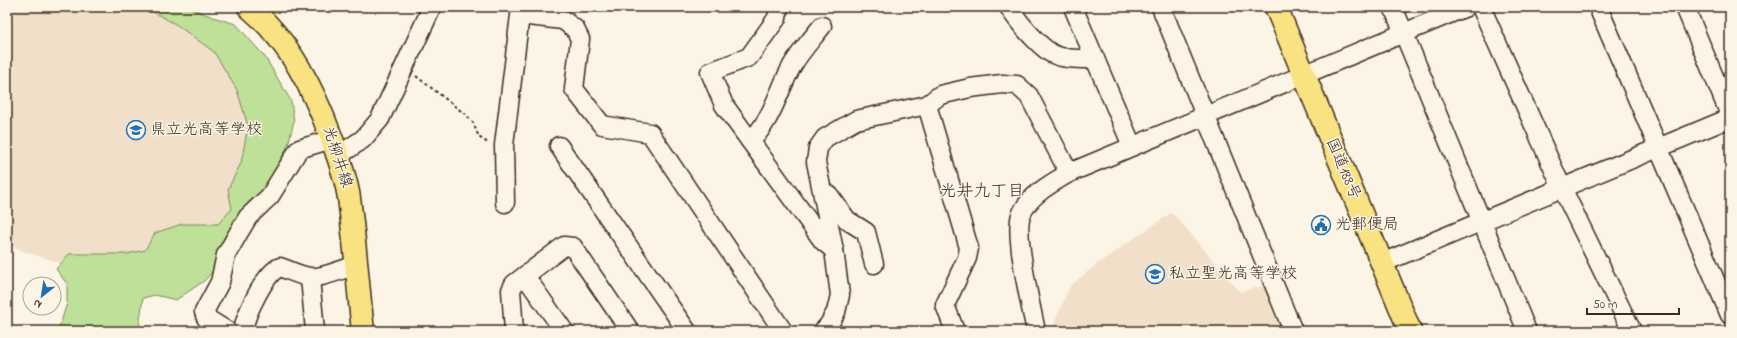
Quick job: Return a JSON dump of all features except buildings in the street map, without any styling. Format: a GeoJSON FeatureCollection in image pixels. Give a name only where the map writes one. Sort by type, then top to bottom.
{"type":"FeatureCollection","features":[{"type":"Feature","properties":{"kind":"main road","name":"光柳井線"},"geometry":{"type":"LineString","coordinates":[[249,7],[274,32],[304,74],[322,113],[335,147],[349,196],[363,331]]}},
{"type":"Feature","properties":{"kind":"main road","name":"国道188号"},"geometry":{"type":"LineString","coordinates":[[1276,7],[1410,331]]}},
{"type":"Feature","properties":{"kind":"street"},"geometry":{"type":"LineString","coordinates":[[227,331],[206,318],[204,312],[220,282],[226,255],[248,217],[270,196],[299,149],[335,147],[363,139],[380,119],[432,7]]}},
{"type":"Feature","properties":{"kind":"street"},"geometry":{"type":"LineString","coordinates":[[779,7],[777,18],[749,57],[710,72],[724,105],[823,241],[834,250]]}},
{"type":"Feature","properties":{"kind":"street"},"geometry":{"type":"LineString","coordinates":[[1009,7],[1038,42],[1052,54],[1068,58],[1094,59]]}},
{"type":"Feature","properties":{"kind":"street"},"geometry":{"type":"LineString","coordinates":[[1073,7],[1132,146]]}},
{"type":"Feature","properties":{"kind":"street"},"geometry":{"type":"LineString","coordinates":[[1161,7],[1293,331]]}},
{"type":"Feature","properties":{"kind":"street"},"geometry":{"type":"LineString","coordinates":[[1393,7],[1527,331]]}},
{"type":"Feature","properties":{"kind":"street"},"geometry":{"type":"LineString","coordinates":[[1036,331],[1019,233],[1021,215],[1041,190],[1069,172],[1466,7]]}},
{"type":"Feature","properties":{"kind":"street"},"geometry":{"type":"LineString","coordinates":[[1482,7],[1562,188],[1632,331]]}},
{"type":"Feature","properties":{"kind":"street"},"geometry":{"type":"LineString","coordinates":[[1598,7],[1730,315]]}},
{"type":"Feature","properties":{"kind":"street"},"geometry":{"type":"LineString","coordinates":[[1382,263],[1730,116],[1685,7]]}},
{"type":"Feature","properties":{"kind":"street"},"geometry":{"type":"LineString","coordinates":[[505,203],[504,146],[520,16],[563,20],[575,28],[580,39],[574,89],[602,125],[650,133],[783,331]]}},
{"type":"Feature","properties":{"kind":"street"},"geometry":{"type":"LineString","coordinates":[[750,141],[758,134],[765,122],[793,65],[822,26]]}},
{"type":"Feature","properties":{"kind":"street"},"geometry":{"type":"LineString","coordinates":[[823,331],[828,326],[836,312],[840,295],[834,250],[816,162],[818,148],[826,138],[856,120],[927,105],[940,94],[996,84],[1017,85],[1030,96],[1069,172]]}},
{"type":"Feature","properties":{"kind":"street"},"geometry":{"type":"LineString","coordinates":[[927,105],[969,248],[967,258],[945,305],[955,331]]}},
{"type":"Feature","properties":{"kind":"street"},"geometry":{"type":"LineString","coordinates":[[559,146],[687,331]]}},
{"type":"Feature","properties":{"kind":"street"},"geometry":{"type":"LineString","coordinates":[[823,192],[829,195],[847,220],[866,232],[874,264]]}},
{"type":"Feature","properties":{"kind":"street"},"geometry":{"type":"LineString","coordinates":[[514,331],[511,290],[514,284],[564,246],[573,247],[630,331]]}},
{"type":"Feature","properties":{"kind":"street"},"geometry":{"type":"LineString","coordinates":[[243,331],[244,323],[256,297],[274,269],[280,267],[310,278],[319,277],[342,268],[356,266]]}},
{"type":"Feature","properties":{"kind":"street"},"geometry":{"type":"LineString","coordinates":[[525,276],[564,331]]}},
{"type":"Feature","properties":{"kind":"street"},"geometry":{"type":"LineString","coordinates":[[310,278],[315,331]]}},
{"type":"Feature","properties":{"kind":"path"},"geometry":{"type":"LineString","coordinates":[[404,68],[412,72],[465,114],[472,121],[477,134],[483,141],[504,146]]}},
{"type":"Feature","properties":{"kind":"shaded area","name":"県立光高等学校"},"geometry":{"type":"Polygon","coordinates":[[[7,7],[171,7],[254,78],[258,185],[196,249],[110,271],[57,262],[23,251],[7,243],[7,7]]]}},
{"type":"Feature","properties":{"kind":"shaded area","name":"私立聖光高等学校"},"geometry":{"type":"Polygon","coordinates":[[[1171,213],[1179,220],[1240,292],[1265,285],[1283,331],[1053,331],[1055,321],[1070,286],[1097,264],[1171,213]]]}},
{"type":"Feature","properties":{"kind":"green space"},"geometry":{"type":"Polygon","coordinates":[[[144,7],[187,7],[236,24],[265,57],[291,101],[294,121],[288,145],[274,175],[250,208],[235,221],[227,234],[215,269],[204,281],[176,300],[155,295],[143,298],[139,328],[141,331],[58,331],[67,303],[67,284],[56,269],[69,254],[127,254],[145,250],[155,233],[182,224],[218,224],[232,209],[228,189],[241,163],[248,126],[237,90],[214,52],[177,25],[144,7]]]}},
{"type":"Feature","properties":{"kind":"place","name":"県立光高等学校"},"geometry":{"type":"Point","coordinates":[136,130]}},
{"type":"Feature","properties":{"kind":"place","name":"光郵便局"},"geometry":{"type":"Point","coordinates":[1321,225]}},
{"type":"Feature","properties":{"kind":"place","name":"私立聖光高等学校"},"geometry":{"type":"Point","coordinates":[1155,274]}},
{"type":"Feature","properties":{"kind":"district","name":"光井九丁目"},"geometry":{"type":"Point","coordinates":[982,191]}}]}
